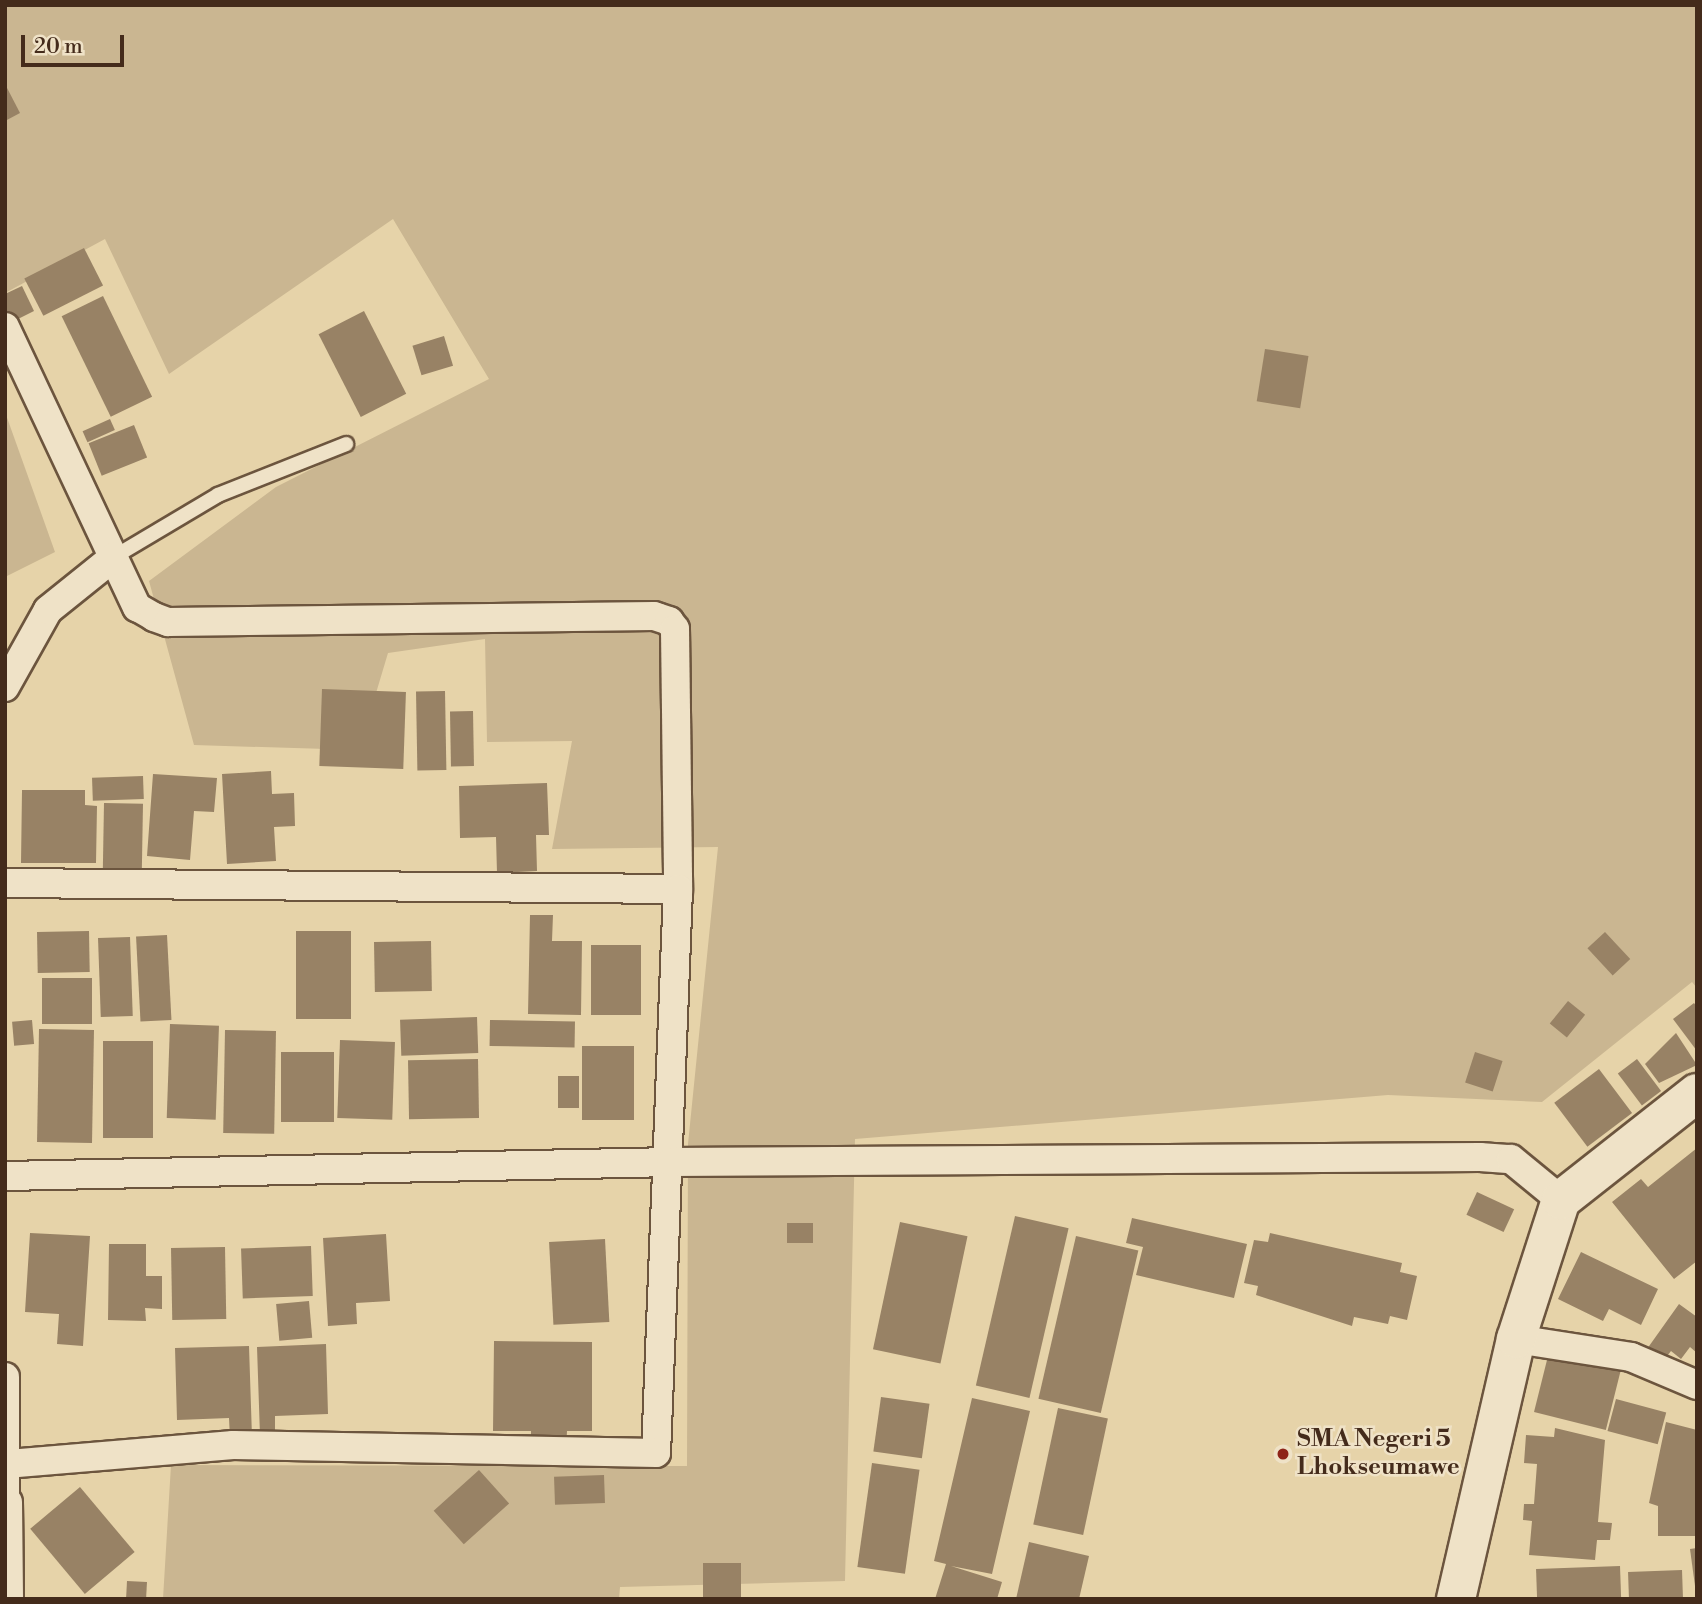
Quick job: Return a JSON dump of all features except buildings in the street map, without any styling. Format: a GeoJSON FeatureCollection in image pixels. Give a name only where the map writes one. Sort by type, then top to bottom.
{"type":"FeatureCollection","features":[{"type":"Feature","properties":{"kind":"street"},"geometry":{"type":"LineString","coordinates":[[5,327],[137,607],[168,622],[662,617],[675,629],[678,889],[660,1442],[652,1455],[233,1445],[9,1465]]}},
{"type":"Feature","properties":{"kind":"street"},"geometry":{"type":"LineString","coordinates":[[5,687],[48,610],[114,558]]}},
{"type":"Feature","properties":{"kind":"street"},"geometry":{"type":"LineString","coordinates":[[5,883],[678,889]]}},
{"type":"Feature","properties":{"kind":"street"},"geometry":{"type":"LineString","coordinates":[[1456,1599],[1516,1339],[1561,1200],[1697,1093]]}},
{"type":"Feature","properties":{"kind":"street"},"geometry":{"type":"LineString","coordinates":[[5,1176],[671,1162],[1480,1157],[1511,1159],[1561,1200]]}},
{"type":"Feature","properties":{"kind":"street"},"geometry":{"type":"LineString","coordinates":[[1516,1339],[1631,1357],[1697,1385]]}},
{"type":"Feature","properties":{"kind":"street"},"geometry":{"type":"LineString","coordinates":[[5,1377],[9,1465],[9,1599]]}},
{"type":"Feature","properties":{"kind":"lane"},"geometry":{"type":"LineString","coordinates":[[114,558],[218,495],[346,444]]}},
{"type":"Feature","properties":{"kind":"shaded area"},"geometry":{"type":"Polygon","coordinates":[[[5,5],[1697,5],[1697,988],[1692,982],[1542,1102],[1388,1095],[855,1139],[845,1581],[620,1587],[619,1599],[163,1599],[171,1465],[687,1466],[688,1144],[718,847],[552,849],[572,741],[487,742],[485,639],[388,653],[359,750],[194,745],[149,581],[276,487],[489,379],[393,219],[169,374],[105,239],[5,293],[5,5]]]}},
{"type":"Feature","properties":{"kind":"shaded area"},"geometry":{"type":"Polygon","coordinates":[[[5,412],[55,552],[5,577],[5,412]]]}},
{"type":"Feature","properties":{"kind":"place","name":"SMA Negeri 5 Lhokseumawe"},"geometry":{"type":"Point","coordinates":[1283,1454]}}]}
